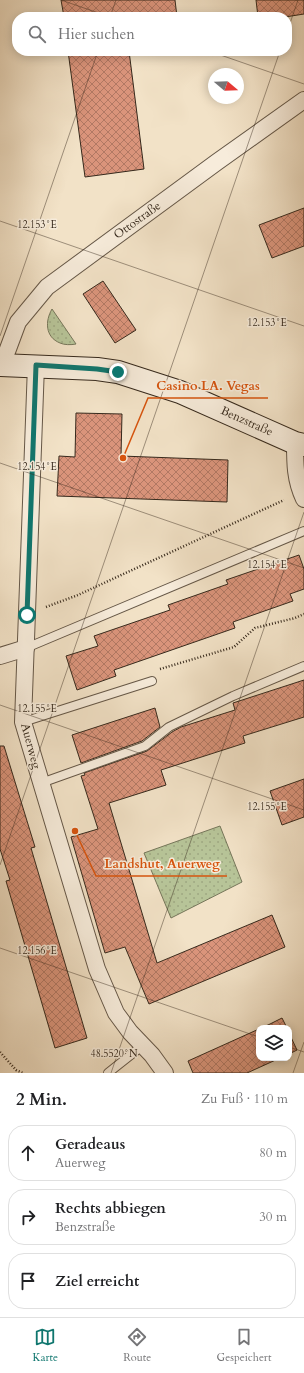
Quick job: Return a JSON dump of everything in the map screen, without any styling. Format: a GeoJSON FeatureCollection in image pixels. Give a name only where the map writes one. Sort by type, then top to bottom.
{"type":"FeatureCollection","features":[{"type":"Feature","properties":{"kind":"street","name":"Ottostraße"},"geometry":{"type":"LineString","coordinates":[[1,365],[18,322],[47,286],[304,100]]}},
{"type":"Feature","properties":{"kind":"street","name":"Benzstraße"},"geometry":{"type":"LineString","coordinates":[[1,365],[36,365],[97,369],[118,372],[180,392],[299,444]]}},
{"type":"Feature","properties":{"kind":"street","name":"Auerweg"},"geometry":{"type":"LineString","coordinates":[[36,365],[24,722],[96,970],[116,1012],[165,1073]]}},
{"type":"Feature","properties":{"kind":"street"},"geometry":{"type":"LineString","coordinates":[[299,444],[294,470],[302,495]]}},
{"type":"Feature","properties":{"kind":"street"},"geometry":{"type":"LineString","coordinates":[[0,656],[26,648]]}},
{"type":"Feature","properties":{"kind":"lane"},"geometry":{"type":"LineString","coordinates":[[26,648],[304,531]]}},
{"type":"Feature","properties":{"kind":"lane"},"geometry":{"type":"LineString","coordinates":[[41,783],[145,746],[169,727],[233,696],[304,666]]}},
{"type":"Feature","properties":{"kind":"lane"},"geometry":{"type":"LineString","coordinates":[[24,722],[152,681]]}},
{"type":"Feature","properties":{"kind":"lane"},"geometry":{"type":"LineString","coordinates":[[108,1073],[142,1046]]}},
{"type":"Feature","properties":{"kind":"path"},"geometry":{"type":"LineString","coordinates":[[27,615],[78,595],[302,495]]}},
{"type":"Feature","properties":{"kind":"path"},"geometry":{"type":"LineString","coordinates":[[152,681],[160,668],[234,647],[254,628],[304,614]]}},
{"type":"Feature","properties":{"kind":"path"},"geometry":{"type":"LineString","coordinates":[[0,1052],[16,1070],[23,1073]]}},
{"type":"Feature","properties":{"kind":"green space"},"geometry":{"type":"Polygon","coordinates":[[[52,309],[76,344],[62,344],[51,337],[48,328],[48,319],[52,309]]]}},
{"type":"Feature","properties":{"kind":"green space"},"geometry":{"type":"Polygon","coordinates":[[[220,826],[242,882],[171,918],[144,853],[220,826]]]}},
{"type":"Feature","properties":{"kind":"building"},"geometry":{"type":"Polygon","coordinates":[[[61,0],[175,0],[176,12],[63,12],[61,0]]]}},
{"type":"Feature","properties":{"kind":"building"},"geometry":{"type":"Polygon","coordinates":[[[256,0],[304,0],[304,14],[292,16],[292,12],[257,12],[256,0]]]}},
{"type":"Feature","properties":{"kind":"building"},"geometry":{"type":"Polygon","coordinates":[[[69,56],[130,56],[144,169],[85,177],[69,56]]]}},
{"type":"Feature","properties":{"kind":"building"},"geometry":{"type":"Polygon","coordinates":[[[304,208],[304,246],[272,258],[259,225],[304,208]]]}},
{"type":"Feature","properties":{"kind":"building"},"geometry":{"type":"Polygon","coordinates":[[[103,281],[136,330],[115,343],[83,294],[103,281]]]}},
{"type":"Feature","properties":{"kind":"building"},"geometry":{"type":"Polygon","coordinates":[[[76,413],[122,414],[121,456],[228,460],[227,502],[57,496],[59,456],[75,457],[76,413]]]}},
{"type":"Feature","properties":{"kind":"building"},"geometry":{"type":"Polygon","coordinates":[[[299,555],[304,569],[304,589],[290,594],[293,601],[233,622],[235,628],[114,670],[116,676],[77,690],[66,656],[98,646],[94,636],[170,610],[168,605],[228,584],[226,580],[299,555]]]}},
{"type":"Feature","properties":{"kind":"building"},"geometry":{"type":"Polygon","coordinates":[[[304,680],[304,717],[243,736],[245,743],[161,770],[166,785],[109,803],[157,963],[272,915],[285,947],[149,1004],[125,947],[105,953],[71,837],[98,829],[81,776],[85,775],[84,773],[147,751],[181,727],[235,710],[233,703],[304,680]]]}},
{"type":"Feature","properties":{"kind":"building"},"geometry":{"type":"Polygon","coordinates":[[[155,708],[160,727],[142,741],[81,763],[72,735],[155,708]]]}},
{"type":"Feature","properties":{"kind":"building"},"geometry":{"type":"Polygon","coordinates":[[[0,746],[4,746],[35,847],[31,848],[87,1038],[55,1048],[6,881],[10,880],[0,849],[0,746]]]}},
{"type":"Feature","properties":{"kind":"building"},"geometry":{"type":"Polygon","coordinates":[[[304,779],[304,817],[282,825],[270,791],[304,779]]]}},
{"type":"Feature","properties":{"kind":"building"},"geometry":{"type":"Polygon","coordinates":[[[282,1018],[286,1025],[268,1025],[282,1018]]]}},
{"type":"Feature","properties":{"kind":"building"},"geometry":{"type":"Polygon","coordinates":[[[256,1030],[256,1061],[273,1061],[247,1073],[193,1073],[188,1061],[256,1030]]]}},
{"type":"Feature","properties":{"kind":"building"},"geometry":{"type":"Polygon","coordinates":[[[292,1039],[297,1050],[292,1052],[292,1039]]]}},
{"type":"Feature","properties":{"kind":"place","name":"Casino LA. Vegas"},"geometry":{"type":"Point","coordinates":[123,458]}},
{"type":"Feature","properties":{"kind":"place","name":"Landshut, Auerweg"},"geometry":{"type":"Point","coordinates":[75,831]}},
{"type":"Feature","properties":{"kind":"route"},"geometry":{"type":"LineString","coordinates":[[27,615],[36,365],[97,369],[118,372]]}}]}
